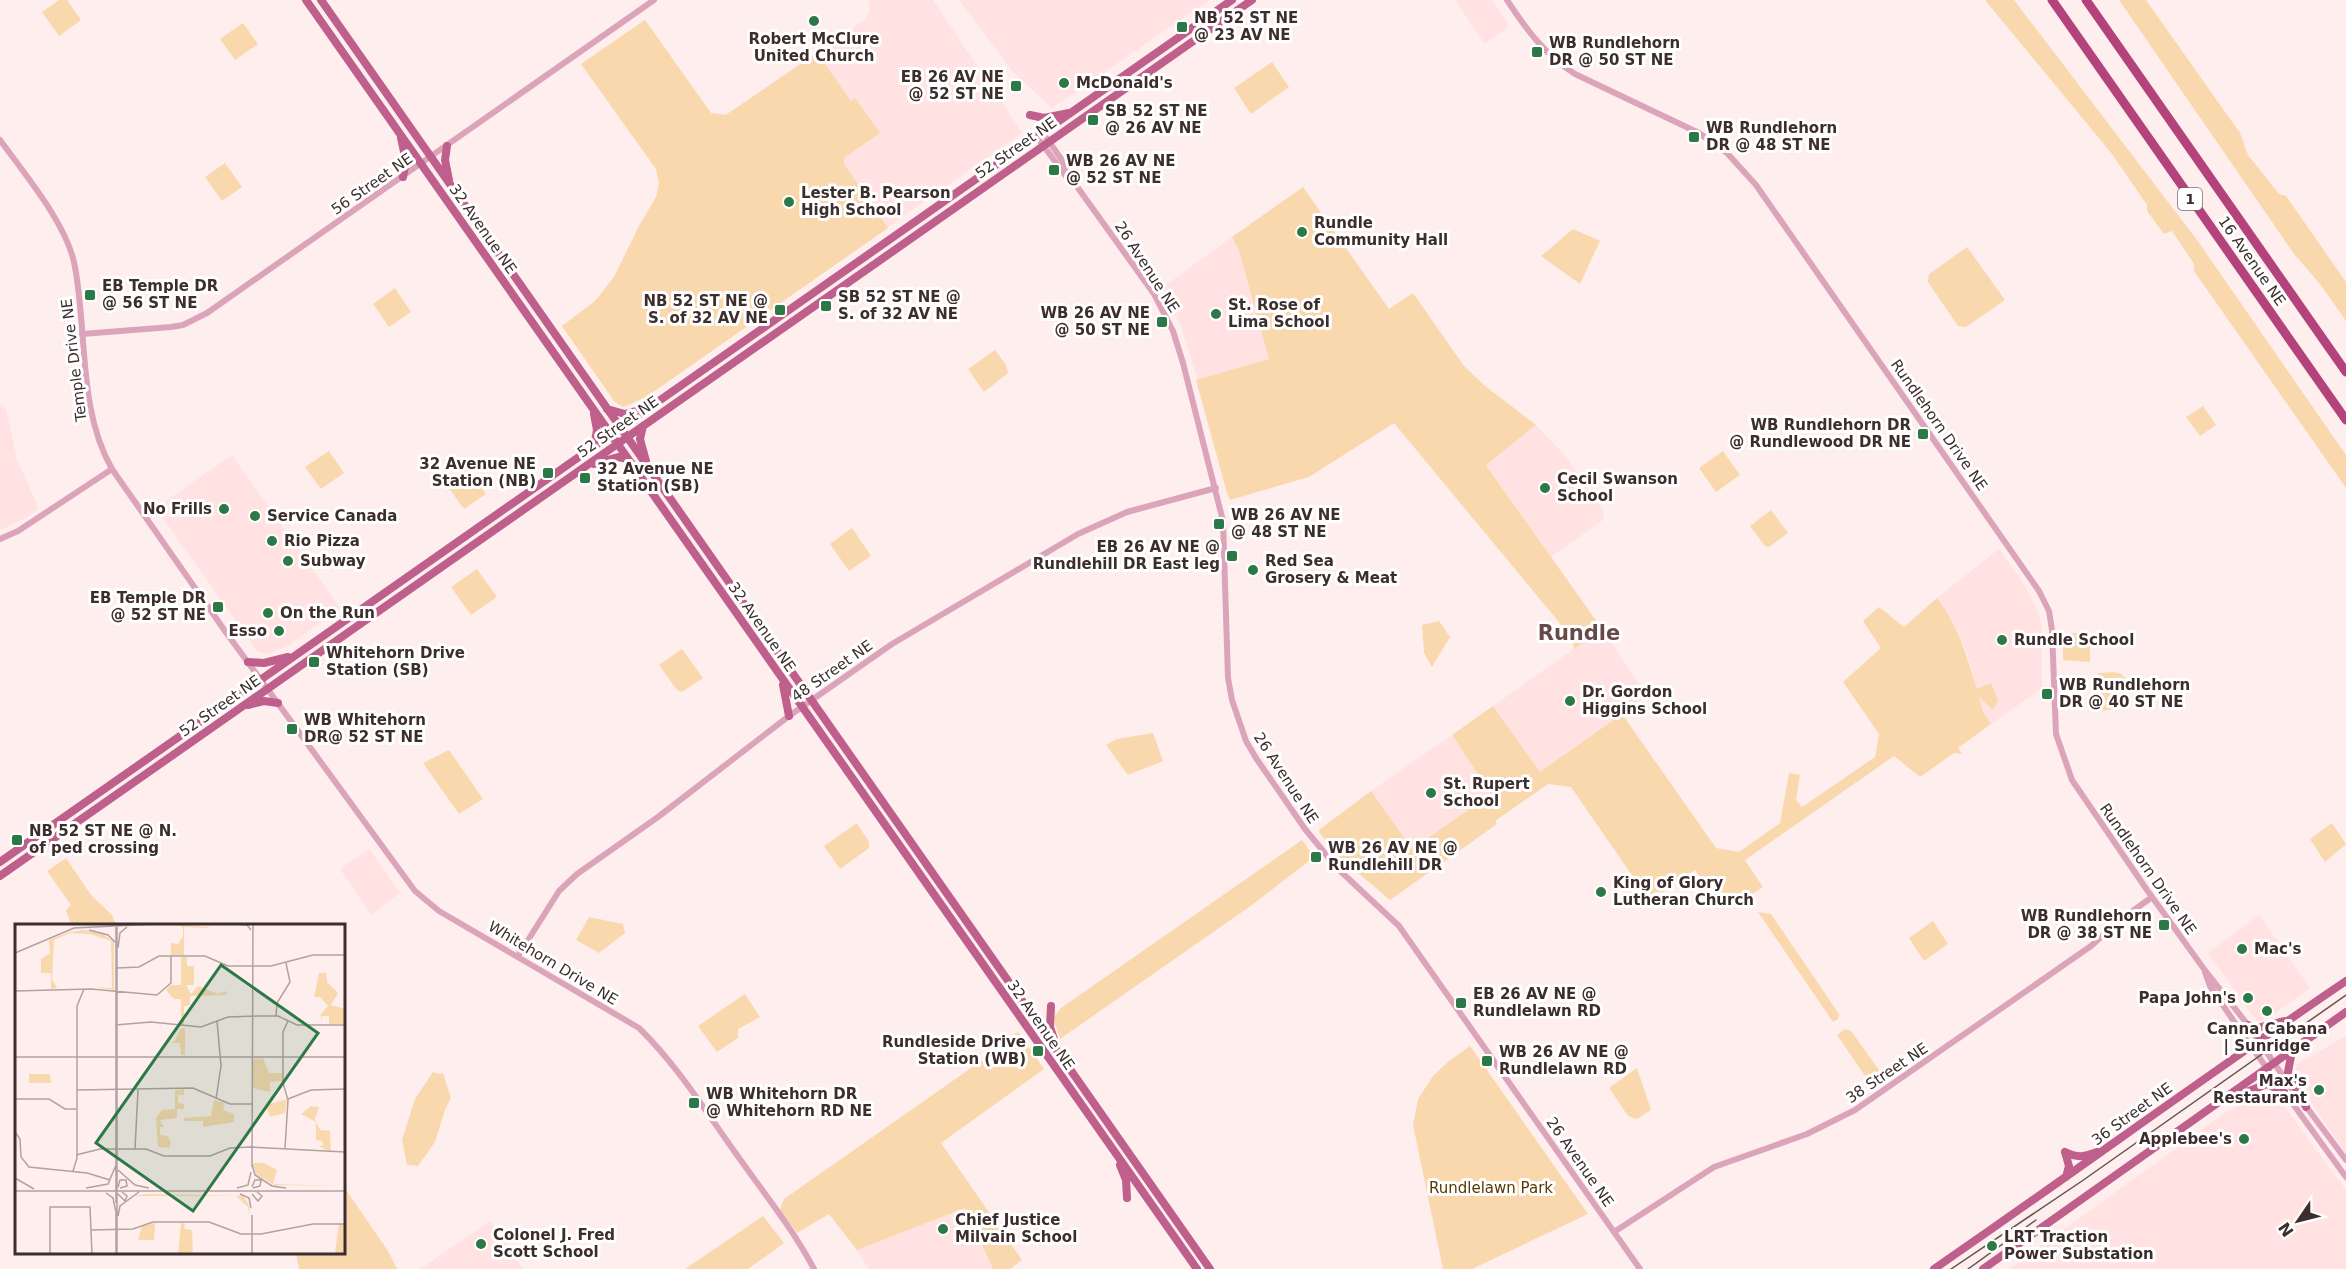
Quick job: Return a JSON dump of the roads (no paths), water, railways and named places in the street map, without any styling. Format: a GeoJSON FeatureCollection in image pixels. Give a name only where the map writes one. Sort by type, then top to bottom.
{"type":"FeatureCollection","features":[{"type":"Feature","properties":{"kind":"highway","name":"16 Avenue NE"},"geometry":{"type":"LineString","coordinates":[[2052,0],[2346,420]]}},
{"type":"Feature","properties":{"kind":"highway","name":"16 Avenue NE"},"geometry":{"type":"LineString","coordinates":[[2086,0],[2346,372]]}},
{"type":"Feature","properties":{"kind":"main road","name":"32 Avenue NE"},"geometry":{"type":"LineString","coordinates":[[306,0],[1197,1269]]}},
{"type":"Feature","properties":{"kind":"main road","name":"32 Avenue NE"},"geometry":{"type":"LineString","coordinates":[[321,0],[1210,1269]]}},
{"type":"Feature","properties":{"kind":"main road","name":"52 Street NE"},"geometry":{"type":"LineString","coordinates":[[0,862],[1232,0]]}},
{"type":"Feature","properties":{"kind":"main road","name":"52 Street NE"},"geometry":{"type":"LineString","coordinates":[[0,876],[1252,0]]}},
{"type":"Feature","properties":{"kind":"main road"},"geometry":{"type":"LineString","coordinates":[[1030,115],[1044,118],[1073,113]]}},
{"type":"Feature","properties":{"kind":"main road"},"geometry":{"type":"LineString","coordinates":[[400,134],[406,161],[403,177]]}},
{"type":"Feature","properties":{"kind":"main road"},"geometry":{"type":"LineString","coordinates":[[447,146],[445,160],[451,186]]}},
{"type":"Feature","properties":{"kind":"main road"},"geometry":{"type":"LineString","coordinates":[[591,405],[597,425],[594,447]]}},
{"type":"Feature","properties":{"kind":"main road"},"geometry":{"type":"LineString","coordinates":[[607,410],[625,414],[650,407]]}},
{"type":"Feature","properties":{"kind":"main road"},"geometry":{"type":"LineString","coordinates":[[643,426],[640,439],[647,467]]}},
{"type":"Feature","properties":{"kind":"main road"},"geometry":{"type":"LineString","coordinates":[[583,468],[618,457],[628,459]]}},
{"type":"Feature","properties":{"kind":"main road"},"geometry":{"type":"LineString","coordinates":[[248,662],[270,663],[297,654]]}},
{"type":"Feature","properties":{"kind":"main road"},"geometry":{"type":"LineString","coordinates":[[778,673],[785,691],[789,716]]}},
{"type":"Feature","properties":{"kind":"main road"},"geometry":{"type":"LineString","coordinates":[[242,707],[264,701],[278,703]]}},
{"type":"Feature","properties":{"kind":"main road","name":"36 Street NE"},"geometry":{"type":"LineString","coordinates":[[1934,1269],[2346,981]]}},
{"type":"Feature","properties":{"kind":"main road"},"geometry":{"type":"LineString","coordinates":[[1051,1006],[1050,1027],[1059,1053]]}},
{"type":"Feature","properties":{"kind":"main road"},"geometry":{"type":"LineString","coordinates":[[1983,1269],[2346,1012]]}},
{"type":"Feature","properties":{"kind":"main road"},"geometry":{"type":"LineString","coordinates":[[2248,1025],[2257,1028],[2287,1021]]}},
{"type":"Feature","properties":{"kind":"main road"},"geometry":{"type":"LineString","coordinates":[[2292,1051],[2288,1072],[2306,1107]]}},
{"type":"Feature","properties":{"kind":"main road"},"geometry":{"type":"LineString","coordinates":[[2219,1102],[2267,1084],[2284,1092]]}},
{"type":"Feature","properties":{"kind":"main road"},"geometry":{"type":"LineString","coordinates":[[2066,1177],[2069,1166],[2065,1152],[2072,1156],[2086,1156],[2111,1146]]}},
{"type":"Feature","properties":{"kind":"main road"},"geometry":{"type":"LineString","coordinates":[[1117,1156],[1126,1180],[1128,1198]]}},
{"type":"Feature","properties":{"kind":"street","name":"56 Street NE"},"geometry":{"type":"LineString","coordinates":[[82,334],[171,327],[196,319],[654,0]]}},
{"type":"Feature","properties":{"kind":"street","name":"Rundlehorn Drive NE"},"geometry":{"type":"LineString","coordinates":[[1507,0],[1527,30],[1558,63],[1575,74],[1698,133],[1727,153],[1756,185],[2039,591],[2049,611],[2052,630],[2056,734],[2072,780],[2152,897],[2259,1040],[2270,1066]]}},
{"type":"Feature","properties":{"kind":"street","name":"26 Avenue NE"},"geometry":{"type":"LineString","coordinates":[[1040,135],[1068,179],[1078,188],[1149,287],[1173,331],[1216,488],[1225,538],[1228,678],[1238,721],[1251,750],[1323,853],[1399,926],[1640,1269]]}},
{"type":"Feature","properties":{"kind":"street","name":"Temple Drive NE"},"geometry":{"type":"LineString","coordinates":[[0,140],[60,229],[73,259],[95,429],[112,469],[268,689]]}},
{"type":"Feature","properties":{"kind":"street"},"geometry":{"type":"LineString","coordinates":[[0,539],[18,531],[112,469]]}},
{"type":"Feature","properties":{"kind":"street","name":"48 Street NE"},"geometry":{"type":"LineString","coordinates":[[518,956],[559,891],[577,874],[658,817],[789,716],[892,644],[1078,534],[1127,512],[1216,488]]}},
{"type":"Feature","properties":{"kind":"street","name":"Whitehorn Drive NE"},"geometry":{"type":"LineString","coordinates":[[268,689],[415,891],[439,911],[639,1028],[655,1044],[688,1086],[814,1269]]}},
{"type":"Feature","properties":{"kind":"street","name":"38 Street NE"},"geometry":{"type":"LineString","coordinates":[[1614,1232],[1714,1167],[1807,1134],[1855,1110],[2091,946],[2119,921],[2152,897]]}},
{"type":"Feature","properties":{"kind":"street","name":"Rundlehorn Drive NE"},"geometry":{"type":"LineString","coordinates":[[2204,969],[2210,986],[2250,1046],[2270,1066]]}},
{"type":"Feature","properties":{"kind":"street"},"geometry":{"type":"LineString","coordinates":[[2270,1066],[2284,1092],[2346,1178]]}},
{"type":"Feature","properties":{"kind":"street"},"geometry":{"type":"LineString","coordinates":[[2270,1066],[2306,1107],[2346,1160]]}},
{"type":"Feature","properties":{"kind":"tram line"},"geometry":{"type":"LineString","coordinates":[[1951,1269],[2082,1181],[2346,995]]}},
{"type":"Feature","properties":{"kind":"tram line"},"geometry":{"type":"LineString","coordinates":[[1968,1269],[2036,1220]]}},
{"type":"Feature","properties":{"kind":"place","name":"Robert McClure United Church"},"geometry":{"type":"Point","coordinates":[814,21]}},
{"type":"Feature","properties":{"kind":"place","name":"NB 52 ST NE @ 23 AV NE"},"geometry":{"type":"Point","coordinates":[1182,27]}},
{"type":"Feature","properties":{"kind":"place","name":"WB Rundlehorn DR @ 50 ST NE"},"geometry":{"type":"Point","coordinates":[1537,52]}},
{"type":"Feature","properties":{"kind":"place","name":"McDonald's"},"geometry":{"type":"Point","coordinates":[1064,83]}},
{"type":"Feature","properties":{"kind":"place","name":"EB 26 AV NE @ 52 ST NE"},"geometry":{"type":"Point","coordinates":[1016,86]}},
{"type":"Feature","properties":{"kind":"place","name":"SB 52 ST NE @ 26 AV NE"},"geometry":{"type":"Point","coordinates":[1093,120]}},
{"type":"Feature","properties":{"kind":"place","name":"WB Rundlehorn DR @ 48 ST NE"},"geometry":{"type":"Point","coordinates":[1694,137]}},
{"type":"Feature","properties":{"kind":"place","name":"WB 26 AV NE @ 52 ST NE"},"geometry":{"type":"Point","coordinates":[1054,170]}},
{"type":"Feature","properties":{"kind":"place","name":"Lester B. Pearson High School"},"geometry":{"type":"Point","coordinates":[789,202]}},
{"type":"Feature","properties":{"kind":"place","name":"Rundle Community Hall"},"geometry":{"type":"Point","coordinates":[1302,232]}},
{"type":"Feature","properties":{"kind":"place","name":"EB Temple DR @ 56 ST NE"},"geometry":{"type":"Point","coordinates":[90,295]}},
{"type":"Feature","properties":{"kind":"place","name":"SB 52 ST NE @ S. of 32 AV NE"},"geometry":{"type":"Point","coordinates":[826,306]}},
{"type":"Feature","properties":{"kind":"place","name":"NB 52 ST NE @ S. of 32 AV NE"},"geometry":{"type":"Point","coordinates":[780,310]}},
{"type":"Feature","properties":{"kind":"place","name":"St. Rose of Lima School"},"geometry":{"type":"Point","coordinates":[1216,314]}},
{"type":"Feature","properties":{"kind":"place","name":"WB 26 AV NE @ 50 ST NE"},"geometry":{"type":"Point","coordinates":[1162,322]}},
{"type":"Feature","properties":{"kind":"place","name":"WB Rundlehorn DR @ Rundlewood DR NE"},"geometry":{"type":"Point","coordinates":[1923,434]}},
{"type":"Feature","properties":{"kind":"place","name":"32 Avenue NE Station (NB)"},"geometry":{"type":"Point","coordinates":[548,473]}},
{"type":"Feature","properties":{"kind":"place","name":"32 Avenue NE Station (SB)"},"geometry":{"type":"Point","coordinates":[585,478]}},
{"type":"Feature","properties":{"kind":"place","name":"Cecil Swanson School"},"geometry":{"type":"Point","coordinates":[1545,488]}},
{"type":"Feature","properties":{"kind":"place","name":"No Frills"},"geometry":{"type":"Point","coordinates":[224,509]}},
{"type":"Feature","properties":{"kind":"place","name":"Service Canada"},"geometry":{"type":"Point","coordinates":[255,516]}},
{"type":"Feature","properties":{"kind":"place","name":"WB 26 AV NE @ 48 ST NE"},"geometry":{"type":"Point","coordinates":[1219,524]}},
{"type":"Feature","properties":{"kind":"place","name":"Rio Pizza"},"geometry":{"type":"Point","coordinates":[272,541]}},
{"type":"Feature","properties":{"kind":"place","name":"EB 26 AV NE @ Rundlehill DR East leg"},"geometry":{"type":"Point","coordinates":[1232,556]}},
{"type":"Feature","properties":{"kind":"place","name":"Subway"},"geometry":{"type":"Point","coordinates":[288,561]}},
{"type":"Feature","properties":{"kind":"place","name":"Red Sea Grosery & Meat"},"geometry":{"type":"Point","coordinates":[1253,570]}},
{"type":"Feature","properties":{"kind":"place","name":"EB Temple DR @ 52 ST NE"},"geometry":{"type":"Point","coordinates":[218,607]}},
{"type":"Feature","properties":{"kind":"place","name":"On the Run"},"geometry":{"type":"Point","coordinates":[268,613]}},
{"type":"Feature","properties":{"kind":"place","name":"Esso"},"geometry":{"type":"Point","coordinates":[279,631]}},
{"type":"Feature","properties":{"kind":"place","name":"Rundle School"},"geometry":{"type":"Point","coordinates":[2002,640]}},
{"type":"Feature","properties":{"kind":"place","name":"Whitehorn Drive Station (SB)"},"geometry":{"type":"Point","coordinates":[314,662]}},
{"type":"Feature","properties":{"kind":"place","name":"WB Rundlehorn DR @ 40 ST NE"},"geometry":{"type":"Point","coordinates":[2047,694]}},
{"type":"Feature","properties":{"kind":"place","name":"Dr. Gordon Higgins School"},"geometry":{"type":"Point","coordinates":[1570,701]}},
{"type":"Feature","properties":{"kind":"place","name":"WB Whitehorn DR@ 52 ST NE"},"geometry":{"type":"Point","coordinates":[292,729]}},
{"type":"Feature","properties":{"kind":"place","name":"St. Rupert School"},"geometry":{"type":"Point","coordinates":[1431,793]}},
{"type":"Feature","properties":{"kind":"place","name":"NB 52 ST NE @ N. of ped crossing"},"geometry":{"type":"Point","coordinates":[17,840]}},
{"type":"Feature","properties":{"kind":"place","name":"WB 26 AV NE @ Rundlehill DR"},"geometry":{"type":"Point","coordinates":[1316,857]}},
{"type":"Feature","properties":{"kind":"place","name":"King of Glory Lutheran Church"},"geometry":{"type":"Point","coordinates":[1601,892]}},
{"type":"Feature","properties":{"kind":"place","name":"WB Rundlehorn DR @ 38 ST NE"},"geometry":{"type":"Point","coordinates":[2164,925]}},
{"type":"Feature","properties":{"kind":"place","name":"Mac's"},"geometry":{"type":"Point","coordinates":[2242,949]}},
{"type":"Feature","properties":{"kind":"place","name":"Papa John's"},"geometry":{"type":"Point","coordinates":[2248,998]}},
{"type":"Feature","properties":{"kind":"place","name":"EB 26 AV NE @ Rundlelawn RD"},"geometry":{"type":"Point","coordinates":[1461,1003]}},
{"type":"Feature","properties":{"kind":"place","name":"Canna Cabana | Sunridge"},"geometry":{"type":"Point","coordinates":[2267,1011]}},
{"type":"Feature","properties":{"kind":"place","name":"Rundleside Drive Station (WB)"},"geometry":{"type":"Point","coordinates":[1038,1051]}},
{"type":"Feature","properties":{"kind":"place","name":"WB 26 AV NE @ Rundlelawn RD"},"geometry":{"type":"Point","coordinates":[1487,1061]}},
{"type":"Feature","properties":{"kind":"place","name":"Max's Restaurant"},"geometry":{"type":"Point","coordinates":[2319,1090]}},
{"type":"Feature","properties":{"kind":"place","name":"WB Whitehorn DR @ Whitehorn RD NE"},"geometry":{"type":"Point","coordinates":[694,1103]}},
{"type":"Feature","properties":{"kind":"place","name":"Applebee's"},"geometry":{"type":"Point","coordinates":[2244,1139]}},
{"type":"Feature","properties":{"kind":"place","name":"Chief Justice Milvain School"},"geometry":{"type":"Point","coordinates":[943,1229]}},
{"type":"Feature","properties":{"kind":"place","name":"Colonel J. Fred Scott School"},"geometry":{"type":"Point","coordinates":[481,1244]}},
{"type":"Feature","properties":{"kind":"place","name":"LRT Traction Power Substation"},"geometry":{"type":"Point","coordinates":[1992,1246]}},
{"type":"Feature","properties":{"kind":"district","name":"Rundle"},"geometry":{"type":"Point","coordinates":[1579,633]}},
{"type":"Feature","properties":{"kind":"park label","name":"Rundlelawn Park"},"geometry":{"type":"Point","coordinates":[1491,1188]}}]}
